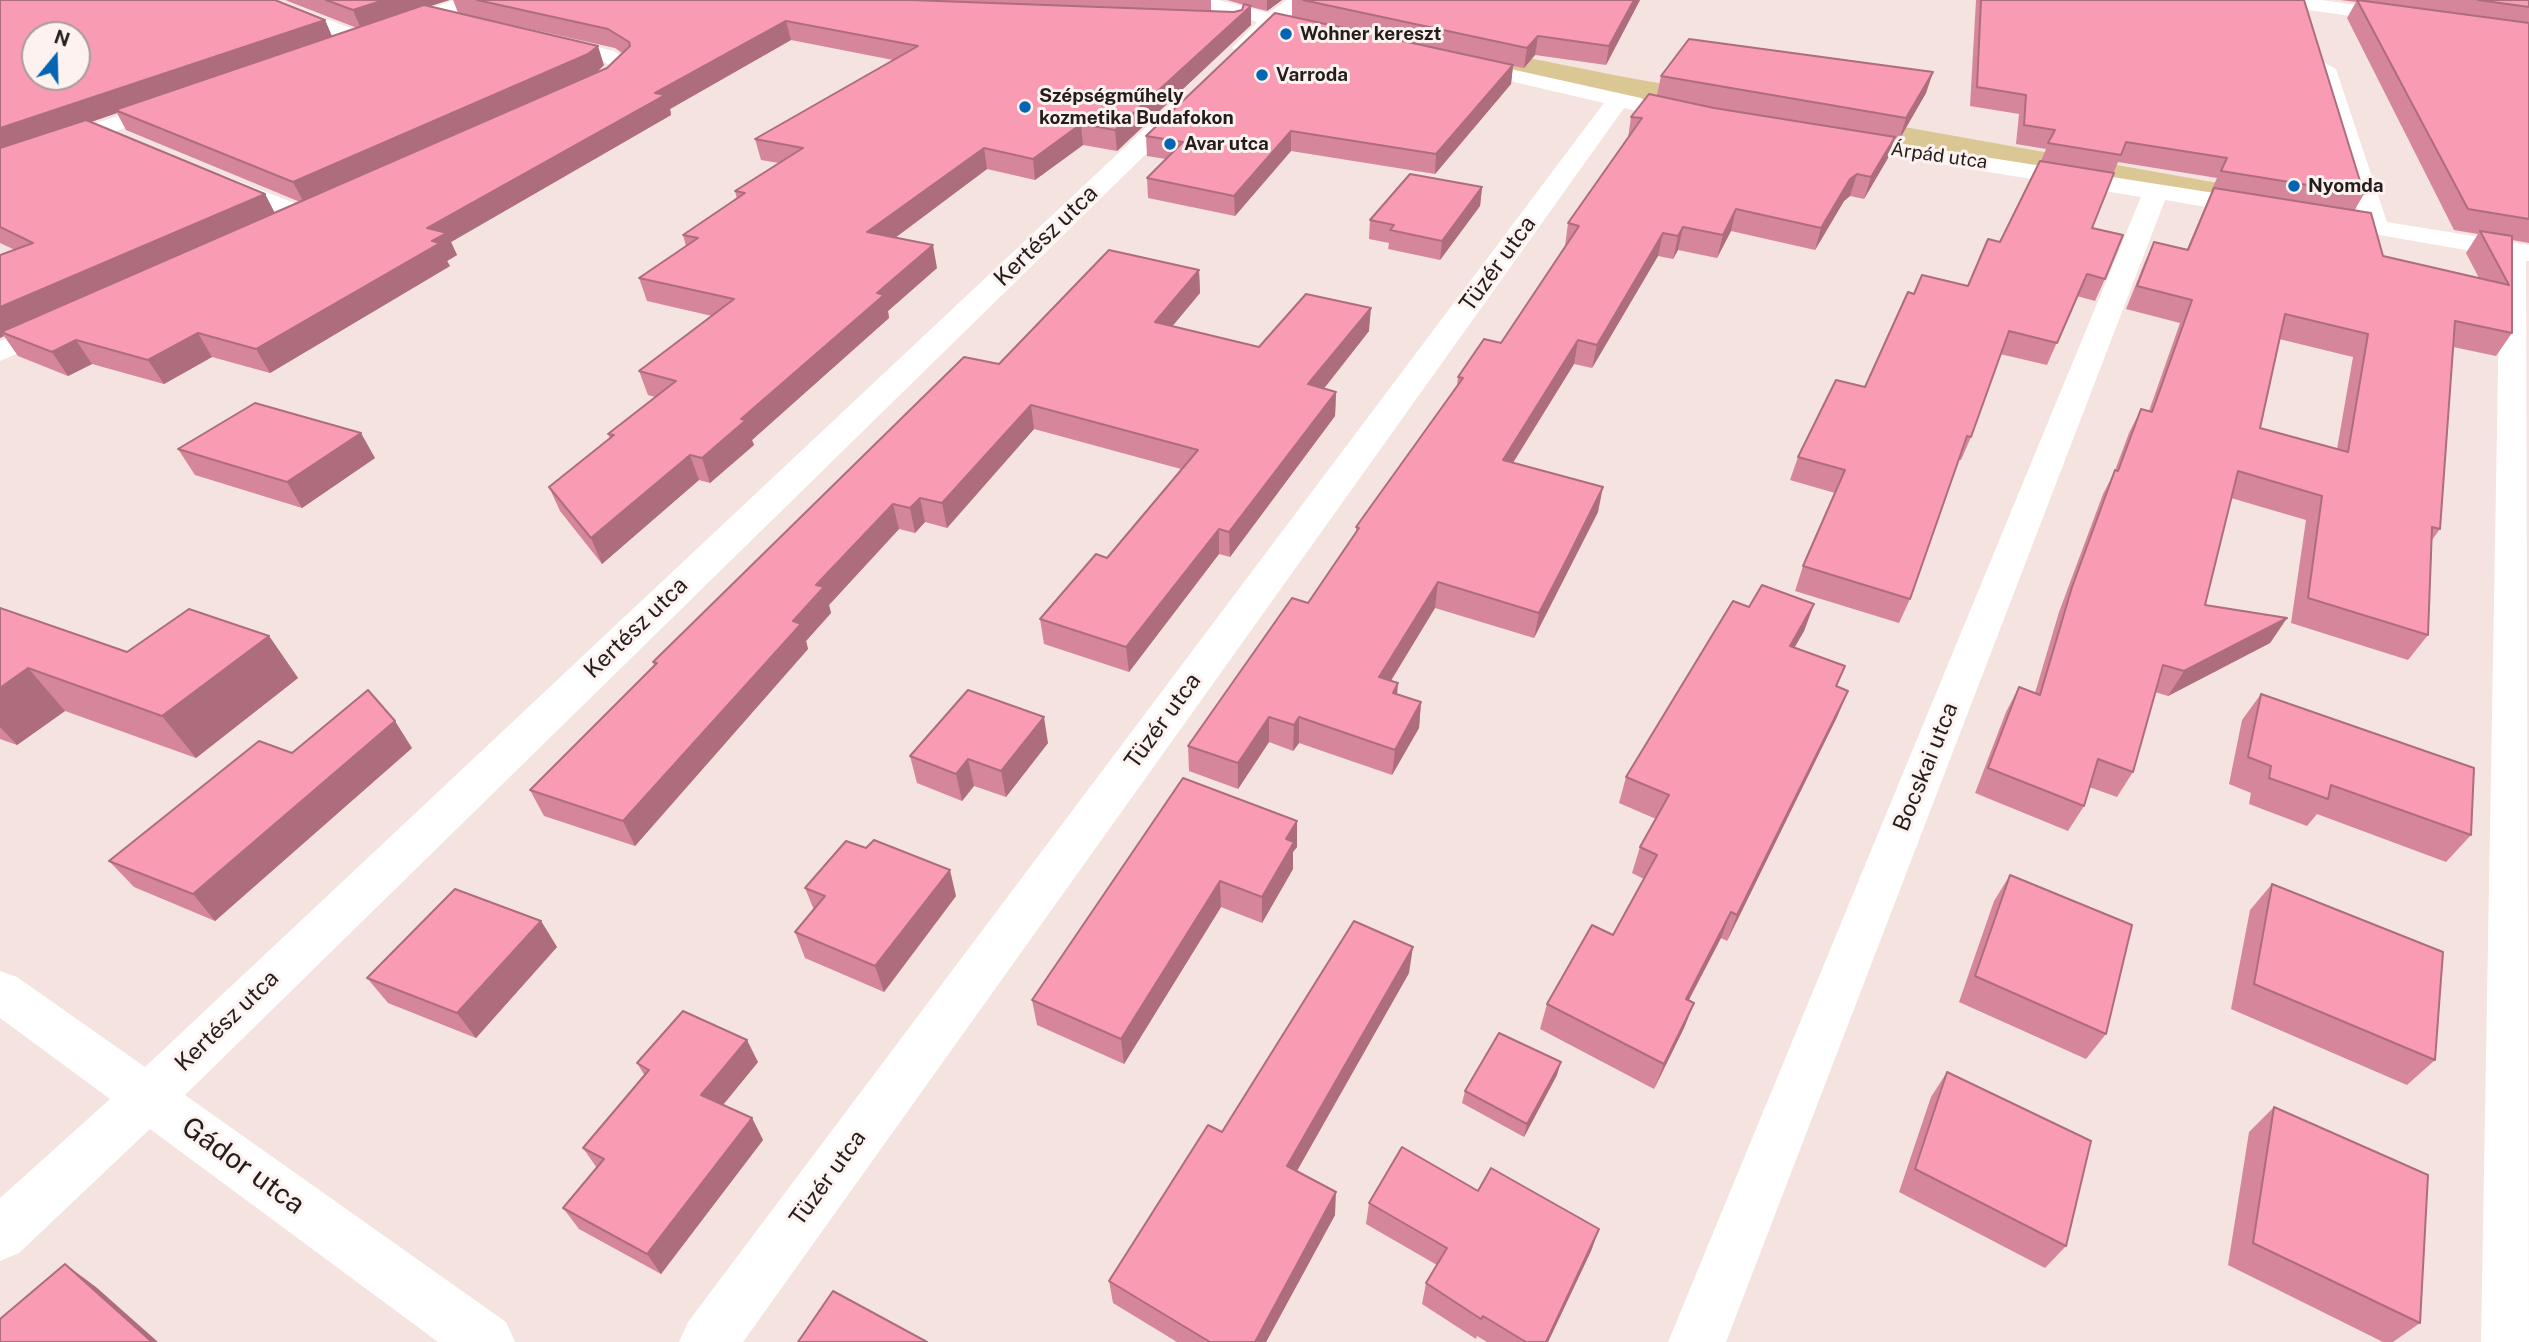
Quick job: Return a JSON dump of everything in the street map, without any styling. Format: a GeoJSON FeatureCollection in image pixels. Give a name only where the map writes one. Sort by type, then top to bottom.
{"type":"FeatureCollection","features":[{"type":"Feature","properties":{"kind":"street"},"geometry":{"type":"LineString","coordinates":[[260,0],[361,39]]}},
{"type":"Feature","properties":{"kind":"street"},"geometry":{"type":"LineString","coordinates":[[1197,0],[1310,29]]}},
{"type":"Feature","properties":{"kind":"street","name":"Kertész utca"},"geometry":{"type":"LineString","coordinates":[[0,1234],[148,1097],[1215,73],[1271,20],[1300,0]]}},
{"type":"Feature","properties":{"kind":"street"},"geometry":{"type":"LineString","coordinates":[[2279,0],[2421,20]]}},
{"type":"Feature","properties":{"kind":"street"},"geometry":{"type":"LineString","coordinates":[[2304,3],[2376,227]]}},
{"type":"Feature","properties":{"kind":"street"},"geometry":{"type":"LineString","coordinates":[[331,49],[430,15],[472,12]]}},
{"type":"Feature","properties":{"kind":"street"},"geometry":{"type":"LineString","coordinates":[[1203,24],[1271,20]]}},
{"type":"Feature","properties":{"kind":"street"},"geometry":{"type":"LineString","coordinates":[[525,36],[607,55],[623,64],[604,81],[566,98]]}},
{"type":"Feature","properties":{"kind":"street"},"geometry":{"type":"LineString","coordinates":[[1444,60],[1657,108]]}},
{"type":"Feature","properties":{"kind":"street"},"geometry":{"type":"LineString","coordinates":[[0,164],[189,98]]}},
{"type":"Feature","properties":{"kind":"street","name":"Tüzér utca"},"geometry":{"type":"LineString","coordinates":[[708,1342],[1618,100]]}},
{"type":"Feature","properties":{"kind":"street"},"geometry":{"type":"LineString","coordinates":[[99,130],[137,146]]}},
{"type":"Feature","properties":{"kind":"street","name":"Árpád utca"},"geometry":{"type":"LineString","coordinates":[[1812,137],[2280,211]]}},
{"type":"Feature","properties":{"kind":"street"},"geometry":{"type":"LineString","coordinates":[[198,172],[303,215]]}},
{"type":"Feature","properties":{"kind":"street","name":"Bocskai utca"},"geometry":{"type":"LineString","coordinates":[[1697,1342],[2156,191]]}},
{"type":"Feature","properties":{"kind":"street"},"geometry":{"type":"LineString","coordinates":[[278,227],[328,204]]}},
{"type":"Feature","properties":{"kind":"street"},"geometry":{"type":"LineString","coordinates":[[2307,216],[2521,252],[2510,1342]]}},
{"type":"Feature","properties":{"kind":"street"},"geometry":{"type":"LineString","coordinates":[[0,352],[76,318]]}},
{"type":"Feature","properties":{"kind":"street","name":"Gádor utca"},"geometry":{"type":"LineString","coordinates":[[0,991],[486,1342]]}},
{"type":"Feature","properties":{"kind":"shaded area"},"geometry":{"type":"Polygon","coordinates":[[[1318,16],[1619,76],[2352,207],[2363,221],[1621,97],[1301,24],[1318,16]]]}},
{"type":"Feature","properties":{"kind":"building"},"geometry":{"type":"Polygon","coordinates":[[[0,0],[275,0],[325,20],[0,128],[0,0]]]}},
{"type":"Feature","properties":{"kind":"building"},"geometry":{"type":"Polygon","coordinates":[[[326,0],[384,0],[353,10],[326,0]]]}},
{"type":"Feature","properties":{"kind":"building"},"geometry":{"type":"Polygon","coordinates":[[[477,0],[911,0],[1234,12],[1242,10],[1244,4],[1251,6],[1115,130],[1081,124],[1033,159],[984,148],[867,232],[933,245],[877,293],[884,295],[741,419],[746,420],[702,458],[690,455],[591,538],[549,487],[614,435],[608,434],[676,381],[639,371],[734,299],[639,278],[698,238],[683,235],[745,193],[735,191],[803,148],[755,139],[918,46],[786,21],[655,93],[665,95],[427,228],[447,233],[432,241],[440,243],[256,349],[198,333],[148,360],[76,340],[52,352],[1,332],[607,68],[630,46],[629,42],[608,29],[477,0]]]}},
{"type":"Feature","properties":{"kind":"building"},"geometry":{"type":"Polygon","coordinates":[[[1303,0],[1634,0],[1609,46],[1538,36],[1527,48],[1303,0]]]}},
{"type":"Feature","properties":{"kind":"building"},"geometry":{"type":"Polygon","coordinates":[[[1981,0],[2304,0],[2364,194],[2221,171],[2227,158],[2126,142],[2121,155],[2048,143],[2055,130],[2024,125],[2026,95],[1977,87],[1981,0]]]}},
{"type":"Feature","properties":{"kind":"building"},"geometry":{"type":"Polygon","coordinates":[[[2357,0],[2529,23],[2529,219],[2468,209],[2357,0]]]}},
{"type":"Feature","properties":{"kind":"building"},"geometry":{"type":"Polygon","coordinates":[[[2478,0],[2529,0],[2529,7],[2478,0]]]}},
{"type":"Feature","properties":{"kind":"building"},"geometry":{"type":"Polygon","coordinates":[[[424,5],[598,46],[588,54],[293,182],[115,110],[424,5]]]}},
{"type":"Feature","properties":{"kind":"building"},"geometry":{"type":"Polygon","coordinates":[[[1275,13],[1513,65],[1436,154],[1291,131],[1234,196],[1147,178],[1183,142],[1146,136],[1275,13]]]}},
{"type":"Feature","properties":{"kind":"building"},"geometry":{"type":"Polygon","coordinates":[[[1689,39],[1933,72],[1906,118],[1661,76],[1689,39]]]}},
{"type":"Feature","properties":{"kind":"building"},"geometry":{"type":"Polygon","coordinates":[[[1649,94],[1714,108],[1895,137],[1871,177],[1857,174],[1850,179],[1821,228],[1736,209],[1723,235],[1683,227],[1678,236],[1663,233],[1597,345],[1578,340],[1503,460],[1603,487],[1567,559],[1539,613],[1438,582],[1379,677],[1398,683],[1393,693],[1421,702],[1395,750],[1299,717],[1294,725],[1269,717],[1238,763],[1188,746],[1292,598],[1308,603],[1359,528],[1356,527],[1463,378],[1458,377],[1484,339],[1501,343],[1579,226],[1568,223],[1642,118],[1631,117],[1649,94]]]}},
{"type":"Feature","properties":{"kind":"building"},"geometry":{"type":"Polygon","coordinates":[[[86,120],[265,194],[0,307],[0,255],[33,243],[0,227],[0,148],[86,120]]]}},
{"type":"Feature","properties":{"kind":"building"},"geometry":{"type":"Polygon","coordinates":[[[2040,161],[2114,173],[2092,228],[2123,235],[2105,279],[2087,274],[2057,343],[2009,331],[1971,437],[1967,436],[1910,599],[1803,566],[1845,470],[1798,457],[1836,380],[1865,387],[1908,292],[1914,294],[1922,275],[1968,286],[1988,239],[2000,242],[2040,161]]]}},
{"type":"Feature","properties":{"kind":"building"},"geometry":{"type":"Polygon","coordinates":[[[1410,174],[1482,187],[1442,241],[1390,230],[1394,225],[1370,220],[1410,174]]]}},
{"type":"Feature","properties":{"kind":"building"},"geometry":{"type":"Polygon","coordinates":[[[2214,188],[2371,213],[2383,256],[2509,285],[2480,231],[2512,236],[2512,333],[2455,321],[2440,529],[2432,527],[2428,635],[2308,598],[2322,496],[2238,471],[2205,605],[2287,618],[2184,671],[2163,665],[2133,772],[2098,759],[2084,806],[1988,768],[2019,687],[2040,695],[2072,587],[2115,470],[2118,471],[2141,409],[2152,412],[2192,300],[2137,286],[2154,242],[2188,250],[2214,188]],[[2285,314],[2260,428],[2348,452],[2368,334],[2285,314]]]}},
{"type":"Feature","properties":{"kind":"building"},"geometry":{"type":"Polygon","coordinates":[[[1109,250],[1199,270],[1155,322],[1259,347],[1306,294],[1371,308],[1308,384],[1336,392],[1229,532],[1219,529],[1126,647],[1040,619],[1096,554],[1107,558],[1198,450],[1031,405],[942,503],[920,498],[910,508],[893,504],[816,585],[824,587],[793,621],[801,624],[623,821],[530,790],[657,663],[653,662],[964,357],[999,364],[1109,250]]]}},
{"type":"Feature","properties":{"kind":"building"},"geometry":{"type":"Polygon","coordinates":[[[255,403],[361,433],[287,482],[178,449],[255,403]]]}},
{"type":"Feature","properties":{"kind":"building"},"geometry":{"type":"Polygon","coordinates":[[[1762,585],[1814,604],[1790,646],[1845,666],[1836,686],[1848,691],[1737,915],[1731,912],[1686,999],[1694,1003],[1664,1064],[1547,1004],[1592,925],[1613,935],[1657,855],[1640,847],[1669,795],[1626,777],[1733,601],[1749,607],[1762,585]]]}},
{"type":"Feature","properties":{"kind":"building"},"geometry":{"type":"Polygon","coordinates":[[[0,608],[127,652],[189,609],[269,636],[162,716],[28,668],[0,688],[0,608]]]}},
{"type":"Feature","properties":{"kind":"building"},"geometry":{"type":"Polygon","coordinates":[[[368,690],[395,721],[193,894],[109,861],[259,741],[292,753],[368,690]]]}},
{"type":"Feature","properties":{"kind":"building"},"geometry":{"type":"Polygon","coordinates":[[[968,690],[1044,717],[1001,771],[968,759],[956,774],[910,756],[968,690]]]}},
{"type":"Feature","properties":{"kind":"building"},"geometry":{"type":"Polygon","coordinates":[[[2261,694],[2474,768],[2471,835],[2331,785],[2328,799],[2269,778],[2271,766],[2248,757],[2261,694]]]}},
{"type":"Feature","properties":{"kind":"building"},"geometry":{"type":"Polygon","coordinates":[[[1183,778],[1297,821],[1286,839],[1294,842],[1262,897],[1220,881],[1121,1039],[1032,1000],[1183,778]]]}},
{"type":"Feature","properties":{"kind":"building"},"geometry":{"type":"Polygon","coordinates":[[[874,840],[950,870],[875,966],[795,932],[825,896],[805,888],[846,841],[866,848],[874,840]]]}},
{"type":"Feature","properties":{"kind":"building"},"geometry":{"type":"Polygon","coordinates":[[[2010,875],[2132,925],[2106,1034],[1975,976],[2010,875]]]}},
{"type":"Feature","properties":{"kind":"building"},"geometry":{"type":"Polygon","coordinates":[[[2272,884],[2443,952],[2435,1060],[2254,984],[2272,884]]]}},
{"type":"Feature","properties":{"kind":"building"},"geometry":{"type":"Polygon","coordinates":[[[455,889],[541,921],[457,1013],[367,978],[455,889]]]}},
{"type":"Feature","properties":{"kind":"building"},"geometry":{"type":"Polygon","coordinates":[[[1354,921],[1413,947],[1287,1166],[1336,1192],[1255,1342],[1210,1342],[1109,1281],[1208,1125],[1222,1132],[1354,921]]]}},
{"type":"Feature","properties":{"kind":"building"},"geometry":{"type":"Polygon","coordinates":[[[683,1011],[747,1040],[701,1095],[752,1118],[647,1254],[563,1208],[604,1159],[583,1148],[649,1070],[637,1063],[683,1011]]]}},
{"type":"Feature","properties":{"kind":"building"},"geometry":{"type":"Polygon","coordinates":[[[1499,1033],[1561,1062],[1527,1124],[1465,1091],[1499,1033]]]}},
{"type":"Feature","properties":{"kind":"building"},"geometry":{"type":"Polygon","coordinates":[[[1947,1072],[2091,1141],[2066,1246],[1915,1169],[1947,1072]]]}},
{"type":"Feature","properties":{"kind":"building"},"geometry":{"type":"Polygon","coordinates":[[[2274,1107],[2428,1175],[2420,1323],[2253,1243],[2274,1107]]]}},
{"type":"Feature","properties":{"kind":"building"},"geometry":{"type":"Polygon","coordinates":[[[1402,1147],[1478,1191],[1491,1168],[1599,1229],[1546,1342],[1526,1342],[1483,1316],[1481,1319],[1426,1283],[1447,1248],[1369,1203],[1402,1147]]]}},
{"type":"Feature","properties":{"kind":"building"},"geometry":{"type":"Polygon","coordinates":[[[65,1264],[152,1342],[0,1342],[0,1319],[65,1264]]]}},
{"type":"Feature","properties":{"kind":"building"},"geometry":{"type":"Polygon","coordinates":[[[833,1291],[927,1342],[798,1342],[833,1291]]]}},
{"type":"Feature","properties":{"kind":"place","name":"Wohner kereszt"},"geometry":{"type":"Point","coordinates":[1286,34]}},
{"type":"Feature","properties":{"kind":"place","name":"Varroda"},"geometry":{"type":"Point","coordinates":[1262,75]}},
{"type":"Feature","properties":{"kind":"place","name":"Szépségműhely kozmetika Budafokon"},"geometry":{"type":"Point","coordinates":[1025,107]}},
{"type":"Feature","properties":{"kind":"place","name":"Avar utca"},"geometry":{"type":"Point","coordinates":[1170,144]}},
{"type":"Feature","properties":{"kind":"place","name":"Nyomda"},"geometry":{"type":"Point","coordinates":[2294,186]}}]}
